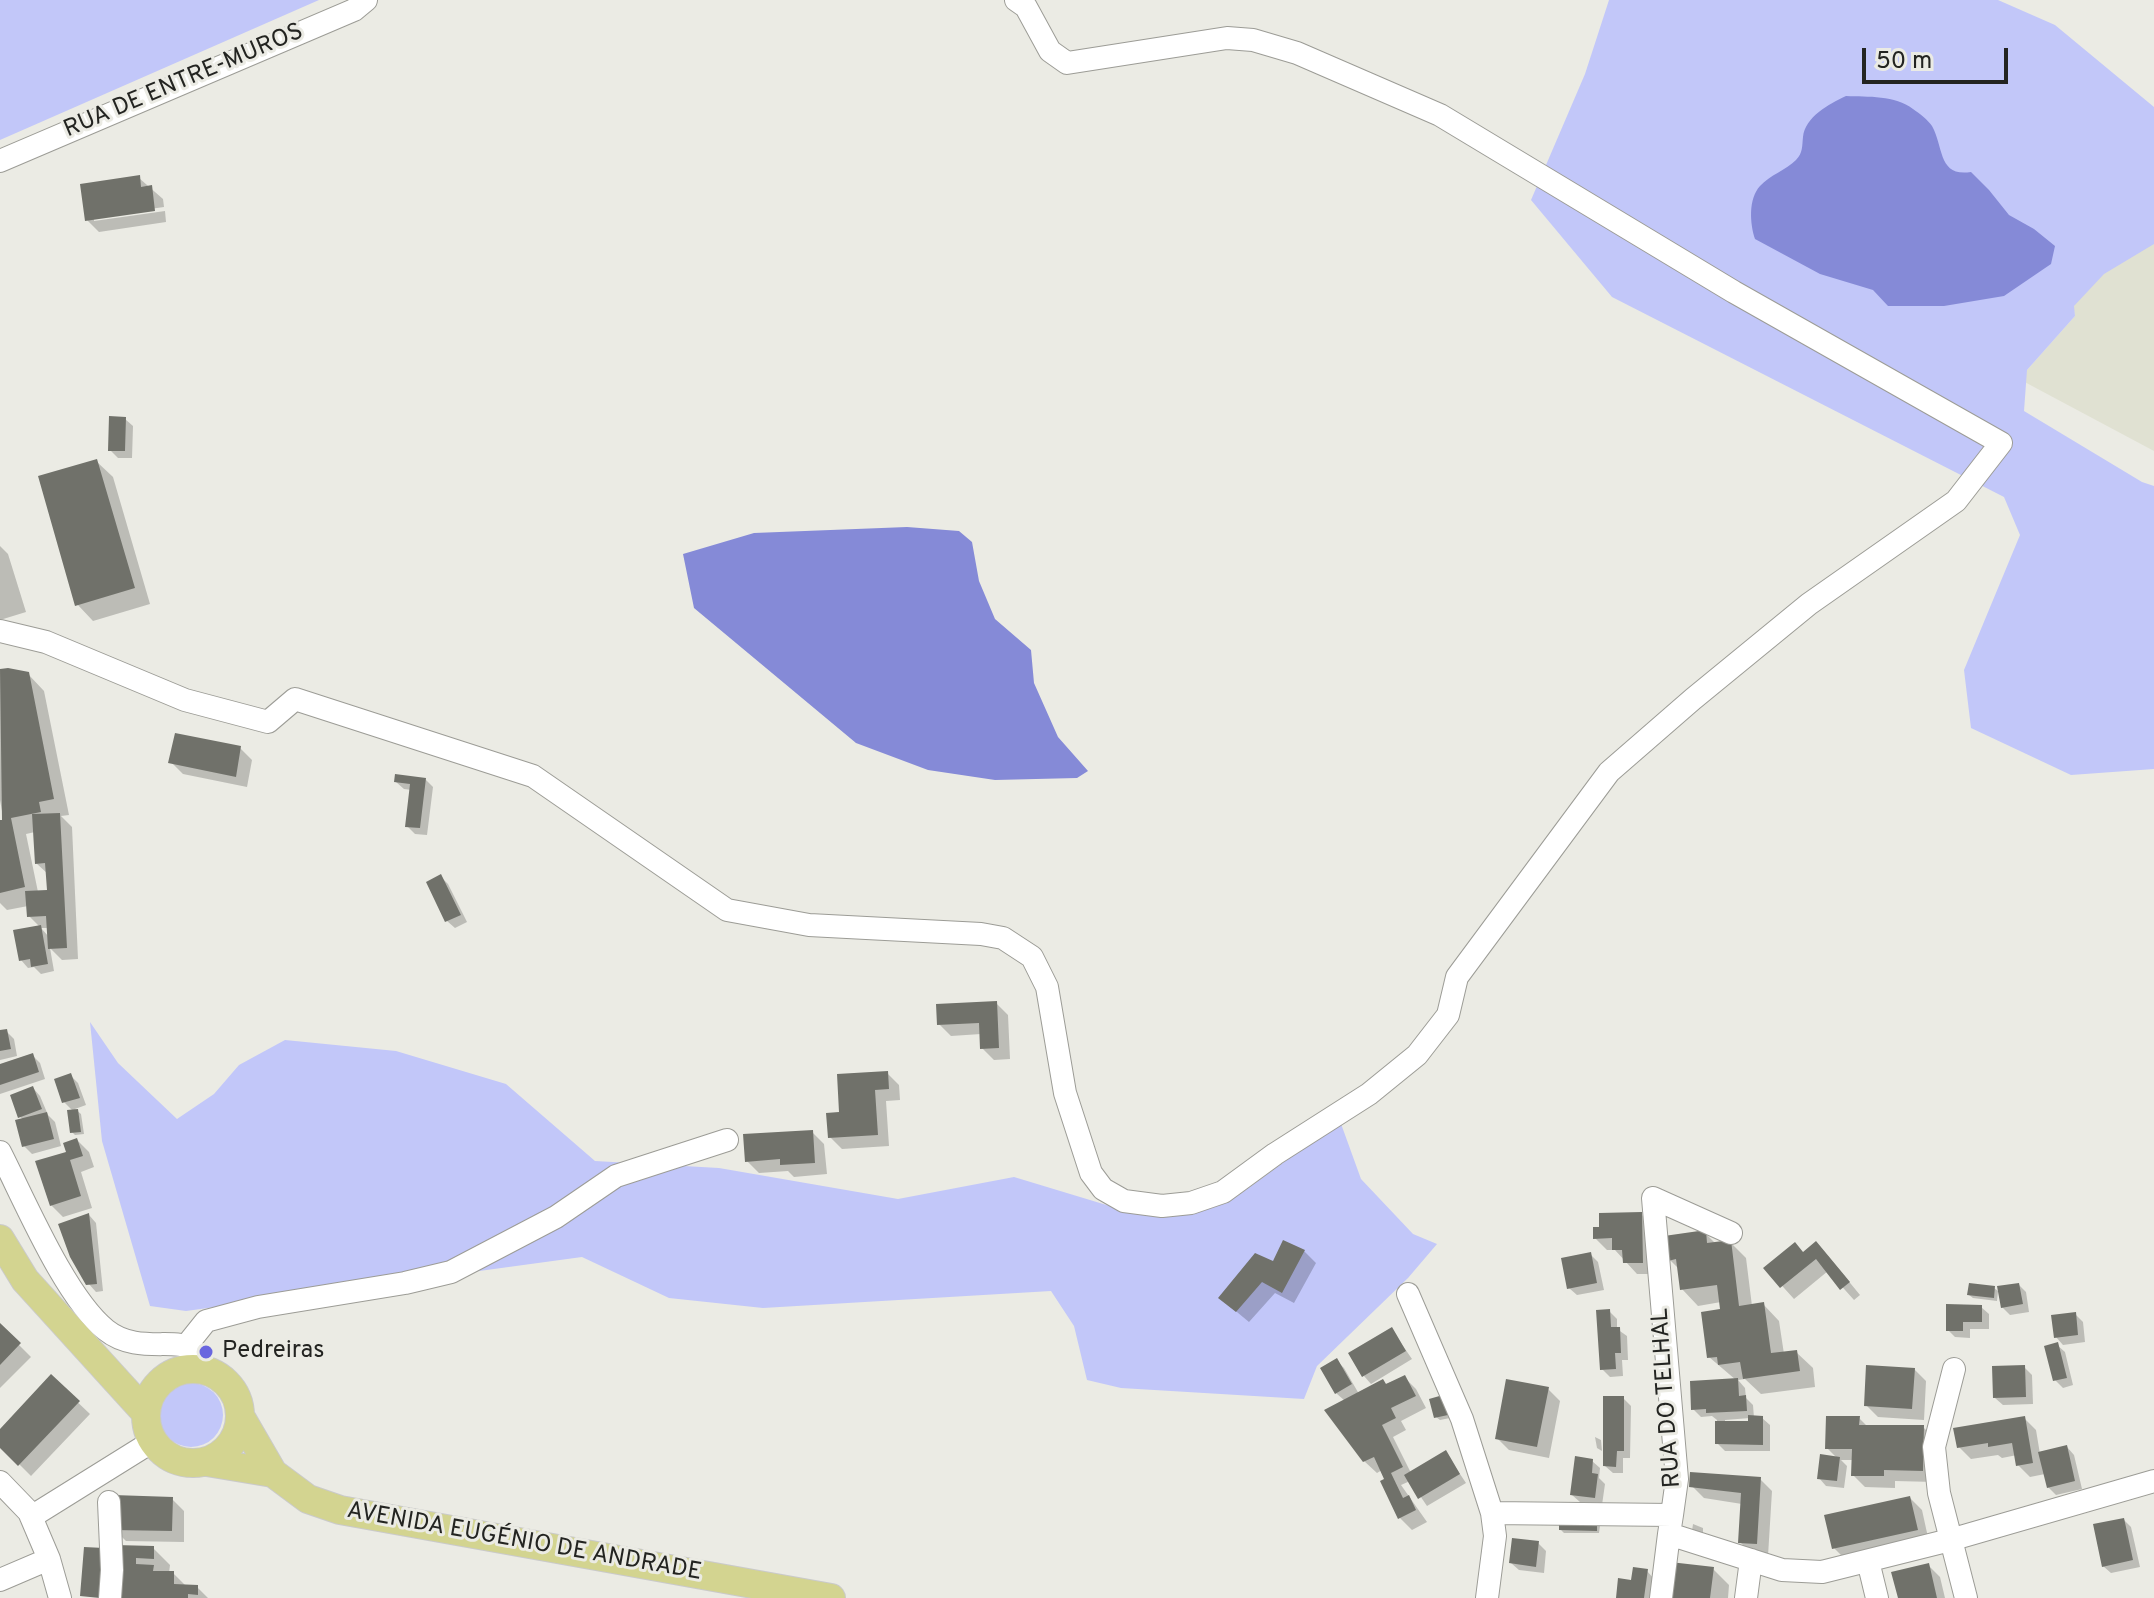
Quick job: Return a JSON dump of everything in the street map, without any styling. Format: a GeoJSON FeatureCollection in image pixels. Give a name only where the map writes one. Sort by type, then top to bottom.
{"type":"FeatureCollection","features":[{"type":"Feature","properties":{"kind":"main road"},"geometry":{"type":"LineString","coordinates":[[0,1239],[25,1280],[145,1412]]}},
{"type":"Feature","properties":{"kind":"main road"},"geometry":{"type":"LineString","coordinates":[[94,1356],[129,1370],[166,1376],[193,1368],[207,1370]]}},
{"type":"Feature","properties":{"kind":"main road","name":"AVENIDA EUGÉNIO DE ANDRADE"},"geometry":{"type":"LineString","coordinates":[[207,1370],[231,1387],[238,1401],[240,1416],[273,1473],[308,1499],[340,1510],[831,1598]]}},
{"type":"Feature","properties":{"kind":"main road"},"geometry":{"type":"LineString","coordinates":[[153,1441],[146,1426],[145,1412],[148,1398],[166,1376]]}},
{"type":"Feature","properties":{"kind":"main road"},"geometry":{"type":"LineString","coordinates":[[207,1462],[231,1444],[238,1431],[240,1416]]}},
{"type":"Feature","properties":{"kind":"main road","name":"AVENIDA EUGÉNIO DE ANDRADE"},"geometry":{"type":"LineString","coordinates":[[153,1441],[161,1452],[175,1460],[273,1473]]}},
{"type":"Feature","properties":{"kind":"street","name":"RUA DE ENTRE-MUROS"},"geometry":{"type":"LineString","coordinates":[[0,161],[354,10],[366,0]]}},
{"type":"Feature","properties":{"kind":"street"},"geometry":{"type":"LineString","coordinates":[[0,631],[46,642],[185,700],[268,722],[295,699],[533,776],[727,910],[809,925],[981,934],[1003,938],[1032,957],[1047,987],[1065,1093],[1091,1173],[1103,1189],[1124,1201],[1162,1206],[1191,1203],[1223,1192],[1275,1154],[1369,1094],[1417,1055],[1448,1015],[1457,977],[1609,772],[1809,604],[1956,501],[2001,443],[1734,292],[1440,115],[1297,53],[1253,40],[1227,38],[1067,63],[1050,51],[1026,7],[1016,0]]}},
{"type":"Feature","properties":{"kind":"street"},"geometry":{"type":"LineString","coordinates":[[186,1346],[206,1321],[258,1307],[405,1283],[451,1272],[556,1217],[616,1176],[727,1140]]}},
{"type":"Feature","properties":{"kind":"street"},"geometry":{"type":"LineString","coordinates":[[0,1152],[49,1248],[94,1318],[108,1332],[130,1343],[186,1346],[194,1350],[207,1370]]}},
{"type":"Feature","properties":{"kind":"street","name":"RUA DO TELHAL"},"geometry":{"type":"LineString","coordinates":[[1492,1513],[1670,1524],[1677,1479],[1653,1198],[1731,1233]]}},
{"type":"Feature","properties":{"kind":"street"},"geometry":{"type":"LineString","coordinates":[[1408,1294],[1462,1419],[1492,1513],[1495,1536],[1487,1598]]}},
{"type":"Feature","properties":{"kind":"street"},"geometry":{"type":"LineString","coordinates":[[1954,1369],[1934,1447],[1939,1493],[1966,1598]]}},
{"type":"Feature","properties":{"kind":"street"},"geometry":{"type":"LineString","coordinates":[[31,1517],[153,1441]]}},
{"type":"Feature","properties":{"kind":"street"},"geometry":{"type":"LineString","coordinates":[[1661,1598],[1670,1524],[1751,1560],[1782,1570],[1822,1572],[1950,1540],[2154,1481]]}},
{"type":"Feature","properties":{"kind":"street"},"geometry":{"type":"LineString","coordinates":[[0,1482],[31,1517],[49,1559],[60,1598]]}},
{"type":"Feature","properties":{"kind":"street"},"geometry":{"type":"LineString","coordinates":[[109,1502],[110,1598]]}},
{"type":"Feature","properties":{"kind":"street"},"geometry":{"type":"LineString","coordinates":[[0,1580],[49,1559]]}},
{"type":"Feature","properties":{"kind":"street"},"geometry":{"type":"LineString","coordinates":[[1746,1598],[1751,1560]]}},
{"type":"Feature","properties":{"kind":"street"},"geometry":{"type":"LineString","coordinates":[[1868,1561],[1877,1598]]}},
{"type":"Feature","properties":{"kind":"shaded area"},"geometry":{"type":"Polygon","coordinates":[[[0,0],[319,0],[0,140],[0,0]]]}},
{"type":"Feature","properties":{"kind":"shaded area"},"geometry":{"type":"Polygon","coordinates":[[[1609,0],[1998,0],[2055,25],[2154,107],[2154,244],[2104,274],[2074,306],[2075,316],[2027,370],[2024,411],[2142,482],[2154,486],[2154,769],[2071,775],[1971,728],[1964,670],[2020,535],[2004,497],[1612,297],[1531,200],[1585,74],[1609,0]]]}},
{"type":"Feature","properties":{"kind":"shaded area"},"geometry":{"type":"Polygon","coordinates":[[[1846,96],[1890,99],[1906,104],[1921,115],[1932,126],[1947,165],[1953,170],[1971,172],[2009,215],[2055,246],[2051,264],[2004,296],[1944,306],[1888,306],[1873,290],[1820,274],[1755,239],[1751,212],[1756,191],[1798,157],[1805,130],[1813,117],[1846,96]]]}},
{"type":"Feature","properties":{"kind":"shaded area"},"geometry":{"type":"Polygon","coordinates":[[[2154,226],[2154,451],[2019,379],[2075,316],[2072,300],[2154,226]]]}},
{"type":"Feature","properties":{"kind":"shaded area"},"geometry":{"type":"Polygon","coordinates":[[[907,527],[959,531],[972,542],[979,581],[995,619],[1031,650],[1034,683],[1058,737],[1088,771],[1077,778],[995,780],[928,770],[856,743],[694,608],[683,554],[754,533],[907,527]]]}},
{"type":"Feature","properties":{"kind":"shaded area"},"geometry":{"type":"Polygon","coordinates":[[[90,1022],[118,1063],[177,1119],[214,1094],[239,1065],[285,1040],[396,1051],[506,1084],[595,1161],[719,1168],[898,1199],[1014,1177],[1123,1210],[1236,1197],[1340,1121],[1361,1179],[1413,1234],[1437,1244],[1408,1278],[1317,1366],[1304,1399],[1121,1388],[1087,1380],[1074,1326],[1051,1291],[763,1308],[669,1298],[582,1257],[186,1311],[150,1306],[102,1141],[90,1022]]]}},
{"type":"Feature","properties":{"kind":"shaded area"},"geometry":{"type":"Polygon","coordinates":[[[185,1383],[197,1383],[214,1392],[221,1403],[221,1427],[214,1438],[197,1447],[185,1447],[173,1442],[164,1433],[159,1421],[159,1409],[164,1397],[173,1388],[185,1383]]]}},
{"type":"Feature","properties":{"kind":"building"},"geometry":{"type":"Polygon","coordinates":[[[140,175],[141,187],[152,185],[155,211],[85,221],[80,184],[140,175]]]}},
{"type":"Feature","properties":{"kind":"building"},"geometry":{"type":"Polygon","coordinates":[[[109,416],[126,417],[125,451],[108,451],[109,416]]]}},
{"type":"Feature","properties":{"kind":"building"},"geometry":{"type":"Polygon","coordinates":[[[97,459],[135,588],[75,606],[38,476],[97,459]]]}},
{"type":"Feature","properties":{"kind":"building"},"geometry":{"type":"Polygon","coordinates":[[[0,669],[29,672],[54,799],[39,802],[41,812],[11,818],[25,887],[0,893],[0,669]]]}},
{"type":"Feature","properties":{"kind":"building"},"geometry":{"type":"Polygon","coordinates":[[[175,733],[241,746],[236,777],[168,763],[175,733]]]}},
{"type":"Feature","properties":{"kind":"building"},"geometry":{"type":"Polygon","coordinates":[[[395,774],[426,778],[420,828],[405,827],[410,784],[394,782],[395,774]]]}},
{"type":"Feature","properties":{"kind":"building"},"geometry":{"type":"Polygon","coordinates":[[[60,813],[67,948],[48,949],[46,916],[27,917],[25,891],[47,890],[45,863],[35,864],[32,814],[60,813]]]}},
{"type":"Feature","properties":{"kind":"building"},"geometry":{"type":"Polygon","coordinates":[[[441,874],[461,915],[445,922],[426,882],[441,874]]]}},
{"type":"Feature","properties":{"kind":"building"},"geometry":{"type":"Polygon","coordinates":[[[41,925],[48,964],[31,967],[30,959],[19,961],[13,930],[41,925]]]}},
{"type":"Feature","properties":{"kind":"building"},"geometry":{"type":"Polygon","coordinates":[[[997,1001],[999,1048],[980,1049],[979,1023],[937,1025],[936,1004],[997,1001]]]}},
{"type":"Feature","properties":{"kind":"building"},"geometry":{"type":"Polygon","coordinates":[[[7,1029],[11,1049],[0,1051],[0,1030],[7,1029]]]}},
{"type":"Feature","properties":{"kind":"building"},"geometry":{"type":"Polygon","coordinates":[[[33,1053],[39,1072],[0,1085],[0,1064],[33,1053]]]}},
{"type":"Feature","properties":{"kind":"building"},"geometry":{"type":"Polygon","coordinates":[[[888,1071],[889,1089],[875,1090],[878,1135],[828,1138],[826,1113],[839,1112],[837,1074],[888,1071]]]}},
{"type":"Feature","properties":{"kind":"building"},"geometry":{"type":"Polygon","coordinates":[[[71,1073],[80,1098],[62,1103],[54,1079],[71,1073]]]}},
{"type":"Feature","properties":{"kind":"building"},"geometry":{"type":"Polygon","coordinates":[[[33,1086],[42,1109],[18,1118],[10,1095],[33,1086]]]}},
{"type":"Feature","properties":{"kind":"building"},"geometry":{"type":"Polygon","coordinates":[[[78,1109],[81,1132],[70,1133],[67,1110],[78,1109]]]}},
{"type":"Feature","properties":{"kind":"building"},"geometry":{"type":"Polygon","coordinates":[[[47,1112],[54,1139],[22,1147],[15,1120],[47,1112]]]}},
{"type":"Feature","properties":{"kind":"building"},"geometry":{"type":"Polygon","coordinates":[[[813,1130],[815,1163],[780,1165],[780,1159],[745,1162],[743,1134],[813,1130]]]}},
{"type":"Feature","properties":{"kind":"building"},"geometry":{"type":"Polygon","coordinates":[[[77,1138],[83,1156],[70,1160],[81,1196],[50,1206],[35,1161],[66,1152],[63,1143],[77,1138]]]}},
{"type":"Feature","properties":{"kind":"building"},"geometry":{"type":"Polygon","coordinates":[[[1642,1212],[1643,1263],[1623,1263],[1622,1250],[1612,1250],[1612,1238],[1593,1239],[1593,1227],[1599,1227],[1599,1213],[1642,1212]]]}},
{"type":"Feature","properties":{"kind":"building"},"geometry":{"type":"Polygon","coordinates":[[[89,1213],[97,1284],[86,1285],[70,1257],[58,1224],[89,1213]]]}},
{"type":"Feature","properties":{"kind":"building"},"geometry":{"type":"Polygon","coordinates":[[[1706,1230],[1707,1243],[1731,1240],[1739,1306],[1764,1302],[1771,1353],[1797,1350],[1800,1371],[1743,1379],[1740,1362],[1718,1365],[1717,1357],[1707,1358],[1701,1312],[1720,1309],[1717,1285],[1680,1290],[1676,1259],[1668,1261],[1664,1236],[1706,1230]]]}},
{"type":"Feature","properties":{"kind":"building"},"geometry":{"type":"Polygon","coordinates":[[[1283,1240],[1305,1250],[1282,1293],[1262,1282],[1236,1312],[1218,1298],[1255,1253],[1273,1261],[1283,1240]]]}},
{"type":"Feature","properties":{"kind":"building"},"geometry":{"type":"Polygon","coordinates":[[[1816,1241],[1850,1282],[1840,1290],[1816,1259],[1780,1288],[1763,1268],[1795,1242],[1803,1252],[1816,1241]]]}},
{"type":"Feature","properties":{"kind":"building"},"geometry":{"type":"Polygon","coordinates":[[[1591,1252],[1597,1283],[1567,1289],[1561,1258],[1591,1252]]]}},
{"type":"Feature","properties":{"kind":"building"},"geometry":{"type":"Polygon","coordinates":[[[1969,1283],[1995,1286],[1994,1298],[1967,1295],[1969,1283]]]}},
{"type":"Feature","properties":{"kind":"building"},"geometry":{"type":"Polygon","coordinates":[[[2019,1283],[2023,1304],[2001,1308],[1997,1286],[2019,1283]]]}},
{"type":"Feature","properties":{"kind":"building"},"geometry":{"type":"Polygon","coordinates":[[[1946,1304],[1982,1305],[1982,1322],[1963,1322],[1963,1331],[1946,1331],[1946,1304]]]}},
{"type":"Feature","properties":{"kind":"building"},"geometry":{"type":"Polygon","coordinates":[[[1610,1309],[1611,1327],[1620,1327],[1621,1353],[1615,1353],[1616,1369],[1600,1370],[1596,1310],[1610,1309]]]}},
{"type":"Feature","properties":{"kind":"building"},"geometry":{"type":"Polygon","coordinates":[[[2076,1312],[2078,1335],[2054,1338],[2051,1315],[2076,1312]]]}},
{"type":"Feature","properties":{"kind":"building"},"geometry":{"type":"Polygon","coordinates":[[[0,1323],[21,1343],[0,1365],[0,1323]]]}},
{"type":"Feature","properties":{"kind":"building"},"geometry":{"type":"Polygon","coordinates":[[[1392,1327],[1406,1351],[1362,1377],[1348,1353],[1392,1327]]]}},
{"type":"Feature","properties":{"kind":"building"},"geometry":{"type":"Polygon","coordinates":[[[2058,1342],[2067,1378],[2053,1381],[2044,1346],[2058,1342]]]}},
{"type":"Feature","properties":{"kind":"building"},"geometry":{"type":"Polygon","coordinates":[[[1337,1358],[1352,1384],[1335,1394],[1320,1368],[1337,1358]]]}},
{"type":"Feature","properties":{"kind":"building"},"geometry":{"type":"Polygon","coordinates":[[[1866,1365],[1915,1368],[1912,1409],[1864,1406],[1866,1365]]]}},
{"type":"Feature","properties":{"kind":"building"},"geometry":{"type":"Polygon","coordinates":[[[2025,1365],[2026,1397],[1993,1398],[1992,1366],[2025,1365]]]}},
{"type":"Feature","properties":{"kind":"building"},"geometry":{"type":"Polygon","coordinates":[[[51,1374],[80,1401],[18,1466],[0,1448],[0,1429],[51,1374]]]}},
{"type":"Feature","properties":{"kind":"building"},"geometry":{"type":"Polygon","coordinates":[[[1405,1375],[1416,1396],[1391,1408],[1396,1418],[1382,1425],[1403,1467],[1391,1473],[1403,1498],[1409,1495],[1416,1510],[1398,1519],[1380,1481],[1384,1479],[1374,1457],[1363,1462],[1324,1410],[1383,1379],[1386,1384],[1405,1375]]]}},
{"type":"Feature","properties":{"kind":"building"},"geometry":{"type":"Polygon","coordinates":[[[1738,1378],[1739,1396],[1746,1395],[1747,1411],[1706,1413],[1706,1409],[1691,1410],[1690,1381],[1738,1378]]]}},
{"type":"Feature","properties":{"kind":"building"},"geometry":{"type":"Polygon","coordinates":[[[1506,1379],[1549,1387],[1537,1447],[1495,1439],[1506,1379]]]}},
{"type":"Feature","properties":{"kind":"building"},"geometry":{"type":"Polygon","coordinates":[[[1443,1395],[1448,1415],[1434,1418],[1429,1399],[1443,1395]]]}},
{"type":"Feature","properties":{"kind":"building"},"geometry":{"type":"Polygon","coordinates":[[[1603,1396],[1624,1396],[1624,1451],[1617,1451],[1616,1467],[1603,1466],[1603,1396]]]}},
{"type":"Feature","properties":{"kind":"building"},"geometry":{"type":"Polygon","coordinates":[[[1748,1415],[1763,1416],[1763,1445],[1715,1444],[1715,1421],[1748,1421],[1748,1415]]]}},
{"type":"Feature","properties":{"kind":"building"},"geometry":{"type":"Polygon","coordinates":[[[1826,1416],[1860,1416],[1859,1425],[1924,1425],[1923,1471],[1884,1470],[1884,1476],[1851,1476],[1852,1449],[1825,1449],[1826,1416]]]}},
{"type":"Feature","properties":{"kind":"building"},"geometry":{"type":"Polygon","coordinates":[[[2025,1416],[2033,1463],[2016,1466],[2012,1443],[1957,1448],[1953,1428],[2025,1416]]]}},
{"type":"Feature","properties":{"kind":"building"},"geometry":{"type":"Polygon","coordinates":[[[2067,1445],[2075,1481],[2047,1488],[2038,1452],[2067,1445]]]}},
{"type":"Feature","properties":{"kind":"building"},"geometry":{"type":"Polygon","coordinates":[[[1446,1450],[1460,1474],[1418,1499],[1404,1475],[1446,1450]]]}},
{"type":"Feature","properties":{"kind":"building"},"geometry":{"type":"Polygon","coordinates":[[[1820,1454],[1840,1457],[1837,1481],[1817,1479],[1820,1454]]]}},
{"type":"Feature","properties":{"kind":"building"},"geometry":{"type":"Polygon","coordinates":[[[1575,1456],[1593,1459],[1592,1473],[1598,1474],[1595,1498],[1570,1495],[1575,1456]]]}},
{"type":"Feature","properties":{"kind":"building"},"geometry":{"type":"Polygon","coordinates":[[[1690,1472],[1761,1477],[1757,1544],[1738,1543],[1741,1493],[1689,1487],[1690,1472]]]}},
{"type":"Feature","properties":{"kind":"building"},"geometry":{"type":"Polygon","coordinates":[[[113,1495],[173,1497],[172,1531],[112,1530],[113,1495]]]}},
{"type":"Feature","properties":{"kind":"building"},"geometry":{"type":"Polygon","coordinates":[[[1910,1496],[1918,1530],[1832,1549],[1824,1515],[1910,1496]]]}},
{"type":"Feature","properties":{"kind":"building"},"geometry":{"type":"Polygon","coordinates":[[[2124,1518],[2133,1560],[2102,1567],[2093,1524],[2124,1518]]]}},
{"type":"Feature","properties":{"kind":"building"},"geometry":{"type":"Polygon","coordinates":[[[1559,1520],[1597,1521],[1597,1531],[1559,1530],[1559,1520]]]}},
{"type":"Feature","properties":{"kind":"building"},"geometry":{"type":"Polygon","coordinates":[[[1512,1538],[1539,1541],[1536,1567],[1509,1563],[1512,1538]]]}},
{"type":"Feature","properties":{"kind":"building"},"geometry":{"type":"Polygon","coordinates":[[[115,1545],[154,1546],[154,1559],[136,1558],[136,1564],[154,1565],[153,1571],[174,1571],[174,1584],[198,1585],[198,1595],[188,1594],[188,1598],[113,1598],[115,1545]]]}},
{"type":"Feature","properties":{"kind":"building"},"geometry":{"type":"Polygon","coordinates":[[[84,1547],[104,1548],[100,1598],[80,1596],[84,1547]]]}},
{"type":"Feature","properties":{"kind":"building"},"geometry":{"type":"Polygon","coordinates":[[[1670,1562],[1714,1567],[1710,1598],[1666,1598],[1670,1562]]]}},
{"type":"Feature","properties":{"kind":"building"},"geometry":{"type":"Polygon","coordinates":[[[1929,1563],[1937,1598],[1898,1598],[1891,1572],[1929,1563]]]}},
{"type":"Feature","properties":{"kind":"building"},"geometry":{"type":"Polygon","coordinates":[[[1633,1567],[1648,1569],[1644,1598],[1616,1598],[1618,1578],[1631,1580],[1633,1567]]]}},
{"type":"Feature","properties":{"kind":"place","name":"Pedreiras"},"geometry":{"type":"Point","coordinates":[206,1352]}}]}
